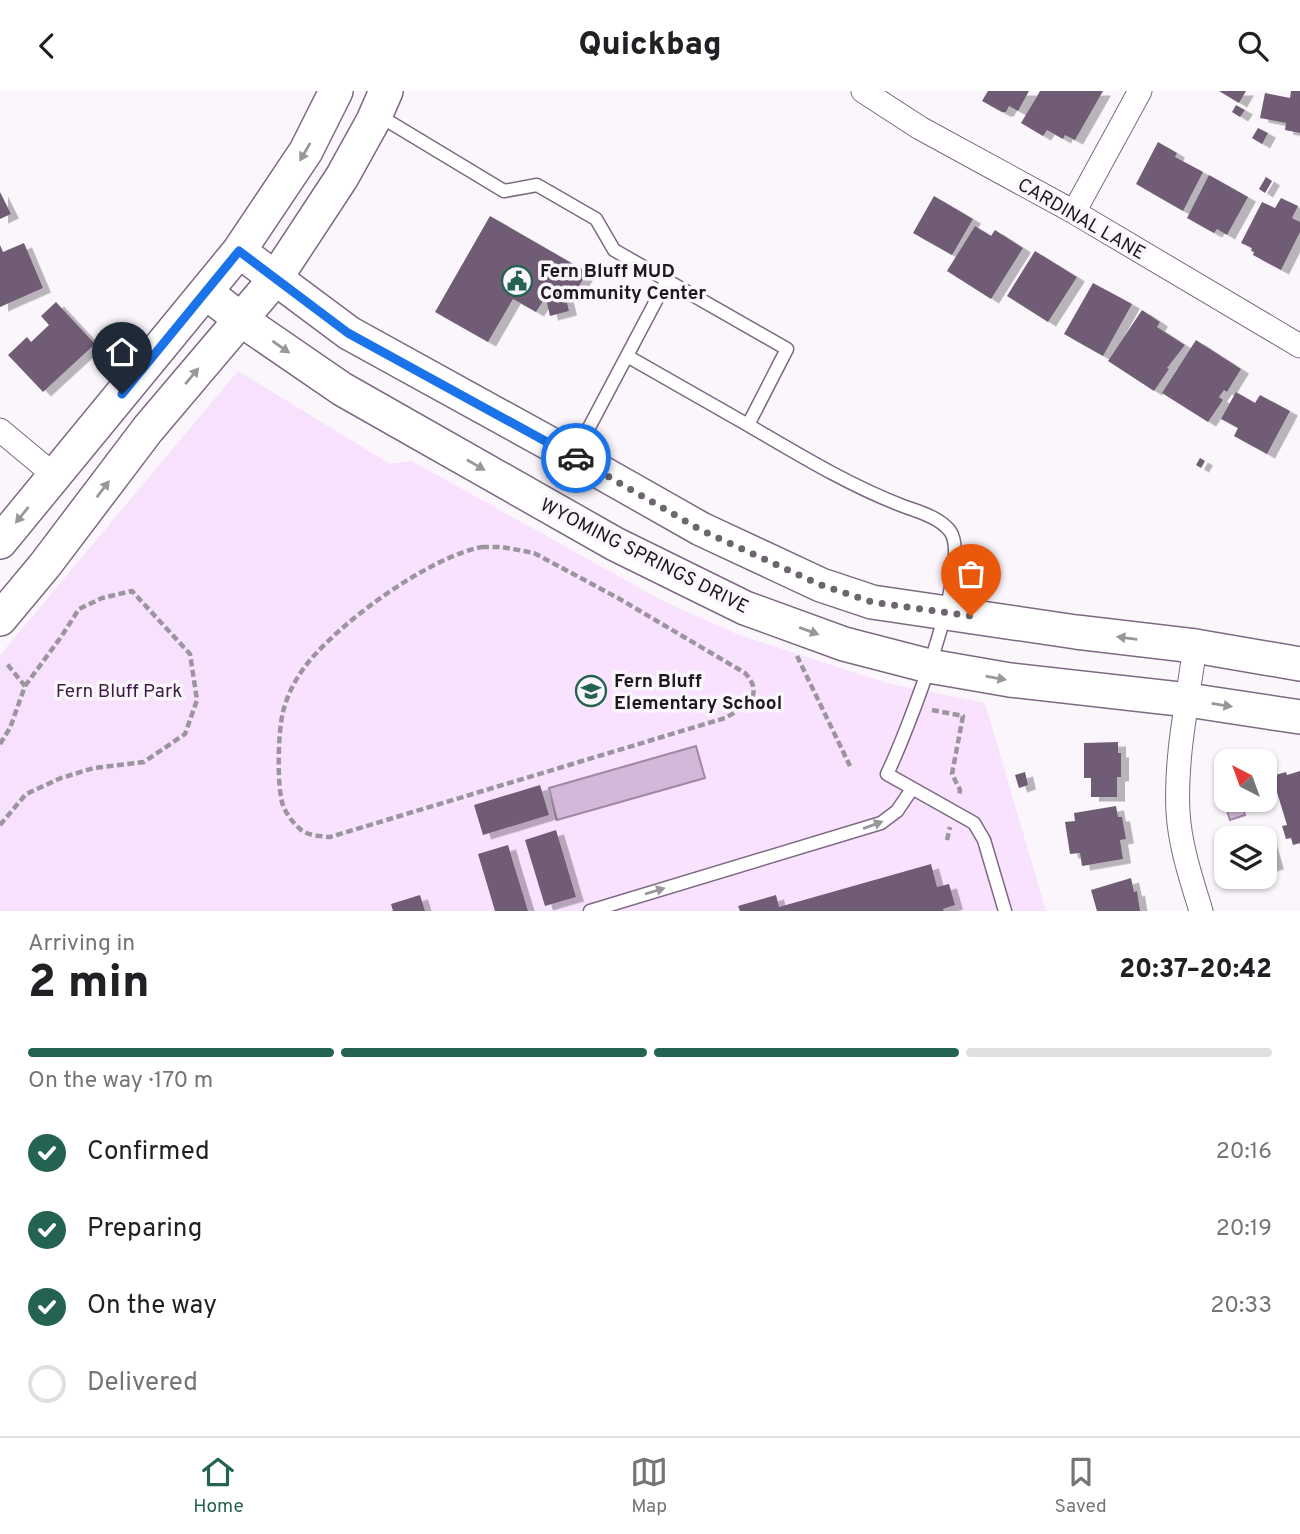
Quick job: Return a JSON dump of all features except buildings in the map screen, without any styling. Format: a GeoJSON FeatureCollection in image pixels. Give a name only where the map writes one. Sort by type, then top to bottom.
{"type":"FeatureCollection","features":[{"type":"Feature","properties":{"kind":"street"},"geometry":{"type":"LineString","coordinates":[[0,542],[239,251],[306,151],[336,91]]}},
{"type":"Feature","properties":{"kind":"street","name":"CARDINAL LANE"},"geometry":{"type":"LineString","coordinates":[[863,91],[920,128],[1074,212],[1300,346]]}},
{"type":"Feature","properties":{"kind":"street"},"geometry":{"type":"LineString","coordinates":[[1074,212],[1140,91]]}},
{"type":"Feature","properties":{"kind":"street"},"geometry":{"type":"LineString","coordinates":[[0,619],[45,565],[148,429],[275,279],[342,177],[381,103]]}},
{"type":"Feature","properties":{"kind":"street"},"geometry":{"type":"LineString","coordinates":[[239,251],[348,333],[701,530],[821,585],[872,602],[1195,646],[1300,664]]}},
{"type":"Feature","properties":{"kind":"street","name":"WYOMING SPRINGS DRIVE"},"geometry":{"type":"LineString","coordinates":[[206,293],[342,389],[615,544],[745,608],[844,644],[929,666],[1010,680],[1188,700],[1300,717]]}},
{"type":"Feature","properties":{"kind":"street"},"geometry":{"type":"LineString","coordinates":[[0,430],[54,475]]}},
{"type":"Feature","properties":{"kind":"street"},"geometry":{"type":"LineString","coordinates":[[1195,646],[1179,765],[1178,808],[1186,862],[1201,911]]}},
{"type":"Feature","properties":{"kind":"lane"},"geometry":{"type":"LineString","coordinates":[[381,103],[504,191],[537,185],[596,219],[614,250],[787,349],[748,425]]}},
{"type":"Feature","properties":{"kind":"lane"},"geometry":{"type":"LineString","coordinates":[[574,457],[667,280]]}},
{"type":"Feature","properties":{"kind":"lane"},"geometry":{"type":"LineString","coordinates":[[628,356],[875,496],[933,518],[943,524],[954,539],[956,548],[944,612],[929,666],[901,744],[887,774],[968,818],[980,831],[1005,911]]}},
{"type":"Feature","properties":{"kind":"lane"},"geometry":{"type":"LineString","coordinates":[[590,911],[881,823],[897,811],[912,789]]}},
{"type":"Feature","properties":{"kind":"path"},"geometry":{"type":"LineString","coordinates":[[502,547],[534,553],[618,598],[745,673],[752,682],[754,691],[751,699],[742,708],[725,718],[330,837],[301,831],[282,805],[279,777],[283,713],[292,686],[307,664],[333,638],[375,603],[424,570],[462,551],[502,547]]}},
{"type":"Feature","properties":{"kind":"path"},"geometry":{"type":"LineString","coordinates":[[0,744],[10,728],[25,686],[79,609],[102,598],[132,590],[190,654],[197,700],[185,734],[145,762],[94,768],[61,778],[26,794],[0,825]]}},
{"type":"Feature","properties":{"kind":"path"},"geometry":{"type":"LineString","coordinates":[[793,648],[850,766]]}},
{"type":"Feature","properties":{"kind":"path"},"geometry":{"type":"LineString","coordinates":[[7,664],[25,686]]}},
{"type":"Feature","properties":{"kind":"path"},"geometry":{"type":"LineString","coordinates":[[932,710],[963,716],[953,774],[960,790],[958,799]]}},
{"type":"Feature","properties":{"kind":"path"},"geometry":{"type":"LineString","coordinates":[[947,840],[951,825]]}},
{"type":"Feature","properties":{"kind":"shaded area","name":"Fern Bluff Elementary School"},"geometry":{"type":"Polygon","coordinates":[[[421,466],[661,600],[739,635],[890,684],[985,703],[1046,911],[144,911],[199,774],[421,466]]]}},
{"type":"Feature","properties":{"kind":"shaded area"},"geometry":{"type":"Polygon","coordinates":[[[696,746],[705,778],[557,820],[549,788],[696,746]]]}},
{"type":"Feature","properties":{"kind":"shaded area"},"geometry":{"type":"Polygon","coordinates":[[[1228,812],[1244,812],[1245,815],[1230,820],[1228,812]]]}},
{"type":"Feature","properties":{"kind":"green space","name":"Fern Bluff Park"},"geometry":{"type":"Polygon","coordinates":[[[238,371],[390,464],[412,461],[421,466],[199,774],[144,911],[0,911],[0,655],[238,371]]]}},
{"type":"Feature","properties":{"kind":"way so far"},"geometry":{"type":"LineString","coordinates":[[576,458],[701,530],[821,585],[872,602],[971,616]]}},
{"type":"Feature","properties":{"kind":"place","name":"Fern Bluff MUD Community Center"},"geometry":{"type":"Point","coordinates":[517,281]}},
{"type":"Feature","properties":{"kind":"place","name":"Fern Bluff Elementary School"},"geometry":{"type":"Point","coordinates":[591,691]}},
{"type":"Feature","properties":{"kind":"route"},"geometry":{"type":"LineString","coordinates":[[122,394],[239,251],[348,333],[576,458]]}}]}
